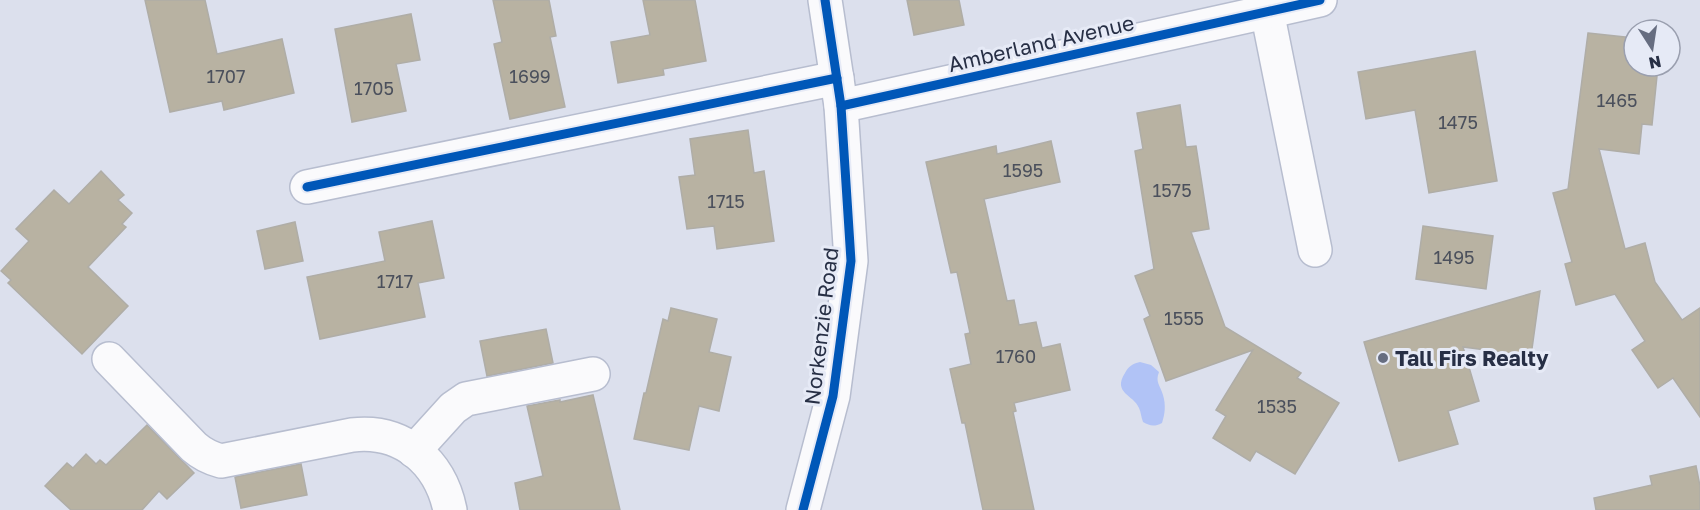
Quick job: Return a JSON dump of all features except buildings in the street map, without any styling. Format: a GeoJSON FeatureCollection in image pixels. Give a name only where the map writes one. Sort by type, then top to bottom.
{"type":"FeatureCollection","features":[{"type":"Feature","properties":{"kind":"street","name":"Norkenzie Road"},"geometry":{"type":"LineString","coordinates":[[803,510],[833,396],[850,261],[839,92],[825,0]]}},
{"type":"Feature","properties":{"kind":"street","name":"Amberland Avenue"},"geometry":{"type":"LineString","coordinates":[[307,188],[839,92],[1320,0]]}},
{"type":"Feature","properties":{"kind":"street"},"geometry":{"type":"LineString","coordinates":[[1267,11],[1316,250]]}},
{"type":"Feature","properties":{"kind":"street"},"geometry":{"type":"LineString","coordinates":[[109,359],[194,447],[211,459],[221,461],[365,433],[379,435],[394,440],[427,460],[445,490],[450,510]]}},
{"type":"Feature","properties":{"kind":"street"},"geometry":{"type":"LineString","coordinates":[[414,451],[453,408],[466,399],[593,374]]}},
{"type":"Feature","properties":{"kind":"water"},"geometry":{"type":"Polygon","coordinates":[[[1140,362],[1151,365],[1159,372],[1158,381],[1165,409],[1162,423],[1157,425],[1143,422],[1140,410],[1122,389],[1122,380],[1128,369],[1140,362]]]}},
{"type":"Feature","properties":{"kind":"cycle path"},"geometry":{"type":"LineString","coordinates":[[803,510],[833,396],[851,261],[841,106],[825,0]]}},
{"type":"Feature","properties":{"kind":"cycle path"},"geometry":{"type":"LineString","coordinates":[[841,106],[1320,0]]}},
{"type":"Feature","properties":{"kind":"cycle path"},"geometry":{"type":"LineString","coordinates":[[307,187],[837,78]]}},
{"type":"Feature","properties":{"kind":"place","name":"Tall Firs Realty"},"geometry":{"type":"Point","coordinates":[1383,358]}}]}
